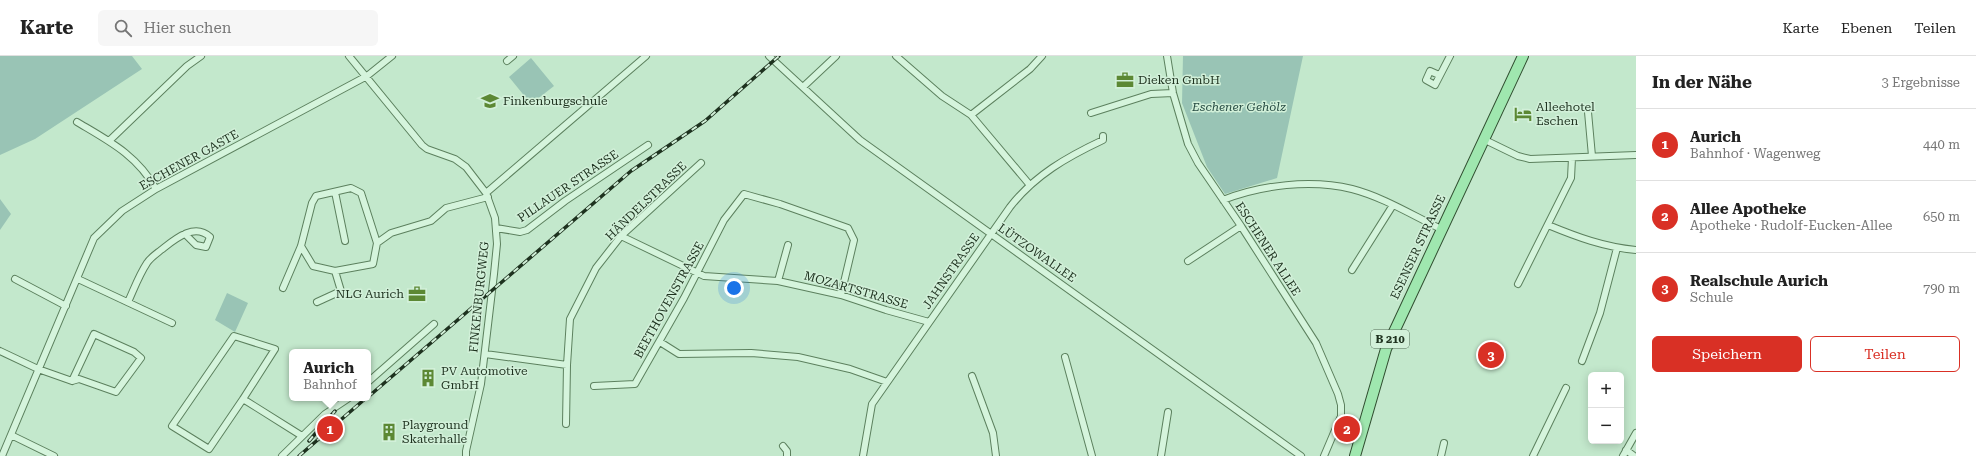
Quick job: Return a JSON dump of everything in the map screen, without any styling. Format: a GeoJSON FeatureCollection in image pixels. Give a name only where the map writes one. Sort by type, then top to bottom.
{"type":"FeatureCollection","features":[{"type":"Feature","properties":{"kind":"main road","name":"ESENSER STRASSE"},"geometry":{"type":"LineString","coordinates":[[1355,456],[1386,349],[1523,56]]}},
{"type":"Feature","properties":{"kind":"street"},"geometry":{"type":"LineString","coordinates":[[109,140],[187,66],[201,56]]}},
{"type":"Feature","properties":{"kind":"street","name":"FINKENBURGWEG"},"geometry":{"type":"LineString","coordinates":[[349,56],[367,76],[422,145],[427,149],[460,162],[487,195],[496,228],[494,274],[481,384],[466,456]]}},
{"type":"Feature","properties":{"kind":"street","name":"ESCHENER GASTE"},"geometry":{"type":"LineString","coordinates":[[2,456],[38,369],[78,279],[94,238],[122,211],[156,189],[367,76],[392,56]]}},
{"type":"Feature","properties":{"kind":"street"},"geometry":{"type":"LineString","coordinates":[[507,61],[513,56]]}},
{"type":"Feature","properties":{"kind":"street"},"geometry":{"type":"LineString","coordinates":[[378,243],[391,233],[431,221],[446,208],[487,195],[646,56]]}},
{"type":"Feature","properties":{"kind":"street","name":"LÜTZOWALLEE"},"geometry":{"type":"LineString","coordinates":[[769,56],[860,140],[990,234],[1069,288],[1076,295],[1301,456]]}},
{"type":"Feature","properties":{"kind":"street"},"geometry":{"type":"LineString","coordinates":[[803,87],[836,56]]}},
{"type":"Feature","properties":{"kind":"street"},"geometry":{"type":"LineString","coordinates":[[896,56],[942,96],[971,115],[1029,184]]}},
{"type":"Feature","properties":{"kind":"street"},"geometry":{"type":"LineString","coordinates":[[971,115],[1030,69],[1041,56]]}},
{"type":"Feature","properties":{"kind":"street","name":"ESCHENER ALLEE"},"geometry":{"type":"LineString","coordinates":[[1167,56],[1173,94],[1188,144],[1198,163],[1241,226],[1316,343],[1340,400],[1341,416],[1324,456]]}},
{"type":"Feature","properties":{"kind":"street"},"geometry":{"type":"LineString","coordinates":[[1439,75],[1450,56]]}},
{"type":"Feature","properties":{"kind":"street"},"geometry":{"type":"LineString","coordinates":[[1091,113],[1151,94],[1173,94]]}},
{"type":"Feature","properties":{"kind":"street"},"geometry":{"type":"LineString","coordinates":[[1588,112],[1592,156]]}},
{"type":"Feature","properties":{"kind":"street"},"geometry":{"type":"LineString","coordinates":[[77,122],[109,140],[133,158],[147,173],[156,189]]}},
{"type":"Feature","properties":{"kind":"street","name":"JAHNSTRASSE"},"geometry":{"type":"LineString","coordinates":[[863,456],[870,409],[887,382],[990,234],[1029,184],[1073,154],[1103,140],[1103,136]]}},
{"type":"Feature","properties":{"kind":"street"},"geometry":{"type":"LineString","coordinates":[[1484,139],[1518,156],[1530,159],[1636,155]]}},
{"type":"Feature","properties":{"kind":"street","name":"PILLAUER STRASSE"},"geometry":{"type":"LineString","coordinates":[[496,228],[520,232],[527,230],[565,201],[648,145]]}},
{"type":"Feature","properties":{"kind":"street"},"geometry":{"type":"LineString","coordinates":[[1518,284],[1571,178],[1572,158]]}},
{"type":"Feature","properties":{"kind":"street","name":"HÄNDELSTRASSE"},"geometry":{"type":"LineString","coordinates":[[566,424],[567,365],[570,319],[596,268],[621,236],[701,164]]}},
{"type":"Feature","properties":{"kind":"street"},"geometry":{"type":"LineString","coordinates":[[1223,200],[1236,194],[1276,186],[1329,185],[1353,189],[1392,205],[1441,229]]}},
{"type":"Feature","properties":{"kind":"street"},"geometry":{"type":"LineString","coordinates":[[283,288],[301,246],[312,204],[316,196],[351,188],[361,194],[378,243],[373,264],[335,272],[313,266],[301,246]]}},
{"type":"Feature","properties":{"kind":"street"},"geometry":{"type":"LineString","coordinates":[[335,192],[345,240]]}},
{"type":"Feature","properties":{"kind":"street","name":"BEETHOVENSTRASSE"},"geometry":{"type":"LineString","coordinates":[[594,386],[635,384],[660,342],[730,209],[744,194],[780,204],[848,228],[854,240],[841,295]]}},
{"type":"Feature","properties":{"kind":"street"},"geometry":{"type":"LineString","coordinates":[[1352,270],[1392,205]]}},
{"type":"Feature","properties":{"kind":"street"},"geometry":{"type":"LineString","coordinates":[[1188,261],[1241,226]]}},
{"type":"Feature","properties":{"kind":"street"},"geometry":{"type":"LineString","coordinates":[[1548,226],[1594,243],[1636,250]]}},
{"type":"Feature","properties":{"kind":"street"},"geometry":{"type":"LineString","coordinates":[[128,302],[148,261],[177,236],[185,234]]}},
{"type":"Feature","properties":{"kind":"street","name":"MOZARTSTRASSE"},"geometry":{"type":"LineString","coordinates":[[621,236],[704,276],[778,281],[841,295],[929,322]]}},
{"type":"Feature","properties":{"kind":"street"},"geometry":{"type":"LineString","coordinates":[[778,281],[788,244]]}},
{"type":"Feature","properties":{"kind":"street"},"geometry":{"type":"LineString","coordinates":[[1582,361],[1600,313],[1617,248]]}},
{"type":"Feature","properties":{"kind":"street"},"geometry":{"type":"LineString","coordinates":[[317,302],[341,291],[335,272]]}},
{"type":"Feature","properties":{"kind":"street"},"geometry":{"type":"LineString","coordinates":[[14,279],[66,306]]}},
{"type":"Feature","properties":{"kind":"street"},"geometry":{"type":"LineString","coordinates":[[78,279],[172,323]]}},
{"type":"Feature","properties":{"kind":"street"},"geometry":{"type":"LineString","coordinates":[[371,379],[434,324]]}},
{"type":"Feature","properties":{"kind":"street"},"geometry":{"type":"LineString","coordinates":[[0,351],[38,369],[72,380],[79,379],[116,392],[142,358],[134,352],[94,334],[72,380]]}},
{"type":"Feature","properties":{"kind":"street"},"geometry":{"type":"LineString","coordinates":[[234,336],[275,349],[243,399],[209,449],[172,426],[234,336]]}},
{"type":"Feature","properties":{"kind":"street"},"geometry":{"type":"LineString","coordinates":[[660,342],[679,354],[751,353],[798,357],[850,369],[887,382]]}},
{"type":"Feature","properties":{"kind":"street"},"geometry":{"type":"LineString","coordinates":[[485,354],[567,365]]}},
{"type":"Feature","properties":{"kind":"street"},"geometry":{"type":"LineString","coordinates":[[1065,357],[1092,456]]}},
{"type":"Feature","properties":{"kind":"street"},"geometry":{"type":"LineString","coordinates":[[972,376],[993,433],[996,456]]}},
{"type":"Feature","properties":{"kind":"street"},"geometry":{"type":"LineString","coordinates":[[1533,456],[1566,388]]}},
{"type":"Feature","properties":{"kind":"street"},"geometry":{"type":"LineString","coordinates":[[243,399],[302,436]]}},
{"type":"Feature","properties":{"kind":"street"},"geometry":{"type":"LineString","coordinates":[[282,456],[325,414],[344,401]]}},
{"type":"Feature","properties":{"kind":"street"},"geometry":{"type":"LineString","coordinates":[[1161,456],[1168,412]]}},
{"type":"Feature","properties":{"kind":"street"},"geometry":{"type":"LineString","coordinates":[[1634,456],[1624,453],[1636,433]]}},
{"type":"Feature","properties":{"kind":"street"},"geometry":{"type":"LineString","coordinates":[[11,435],[54,456]]}},
{"type":"Feature","properties":{"kind":"street"},"geometry":{"type":"LineString","coordinates":[[1441,456],[1444,443]]}},
{"type":"Feature","properties":{"kind":"street"},"geometry":{"type":"LineString","coordinates":[[783,446],[787,451],[787,456]]}},
{"type":"Feature","properties":{"kind":"green space"},"geometry":{"type":"Polygon","coordinates":[[[0,56],[132,56],[142,69],[35,139],[0,155],[0,56]]]}},
{"type":"Feature","properties":{"kind":"green space","name":"Eschener Gehölz"},"geometry":{"type":"Polygon","coordinates":[[[1183,56],[1303,56],[1277,178],[1225,194],[1207,167],[1182,103],[1183,56]]]}},
{"type":"Feature","properties":{"kind":"green space"},"geometry":{"type":"Polygon","coordinates":[[[531,58],[554,86],[531,104],[509,77],[531,58]]]}},
{"type":"Feature","properties":{"kind":"green space"},"geometry":{"type":"Polygon","coordinates":[[[0,199],[11,214],[0,230],[0,199]]]}},
{"type":"Feature","properties":{"kind":"green space"},"geometry":{"type":"Polygon","coordinates":[[[227,293],[248,303],[235,332],[215,320],[227,293]]]}},
{"type":"Feature","properties":{"kind":"railway"},"geometry":{"type":"LineString","coordinates":[[371,394],[631,171],[705,121],[779,56]]}},
{"type":"Feature","properties":{"kind":"railway"},"geometry":{"type":"LineString","coordinates":[[299,456],[363,401]]}},
{"type":"Feature","properties":{"kind":"railway"},"geometry":{"type":"LineString","coordinates":[[309,441],[335,411]]}},
{"type":"Feature","properties":{"kind":"place","name":"Dieken GmbH"},"geometry":{"type":"Point","coordinates":[1125,80]}},
{"type":"Feature","properties":{"kind":"place","name":"Finkenburgschule"},"geometry":{"type":"Point","coordinates":[490,101]}},
{"type":"Feature","properties":{"kind":"place","name":"Alleehotel Eschen"},"geometry":{"type":"Point","coordinates":[1523,114]}},
{"type":"Feature","properties":{"kind":"place","name":"NLG Aurich"},"geometry":{"type":"Point","coordinates":[417,294]}},
{"type":"Feature","properties":{"kind":"place","name":"Realschule Aurich"},"geometry":{"type":"Point","coordinates":[1491,355]}},
{"type":"Feature","properties":{"kind":"place","name":"PV Automotive GmbH"},"geometry":{"type":"Point","coordinates":[428,378]}},
{"type":"Feature","properties":{"kind":"place","name":"Aurich"},"geometry":{"type":"Point","coordinates":[330,429]}},
{"type":"Feature","properties":{"kind":"place","name":"Allee Apotheke"},"geometry":{"type":"Point","coordinates":[1347,429]}},
{"type":"Feature","properties":{"kind":"place","name":"Playground Skaterhalle"},"geometry":{"type":"Point","coordinates":[389,432]}}]}
